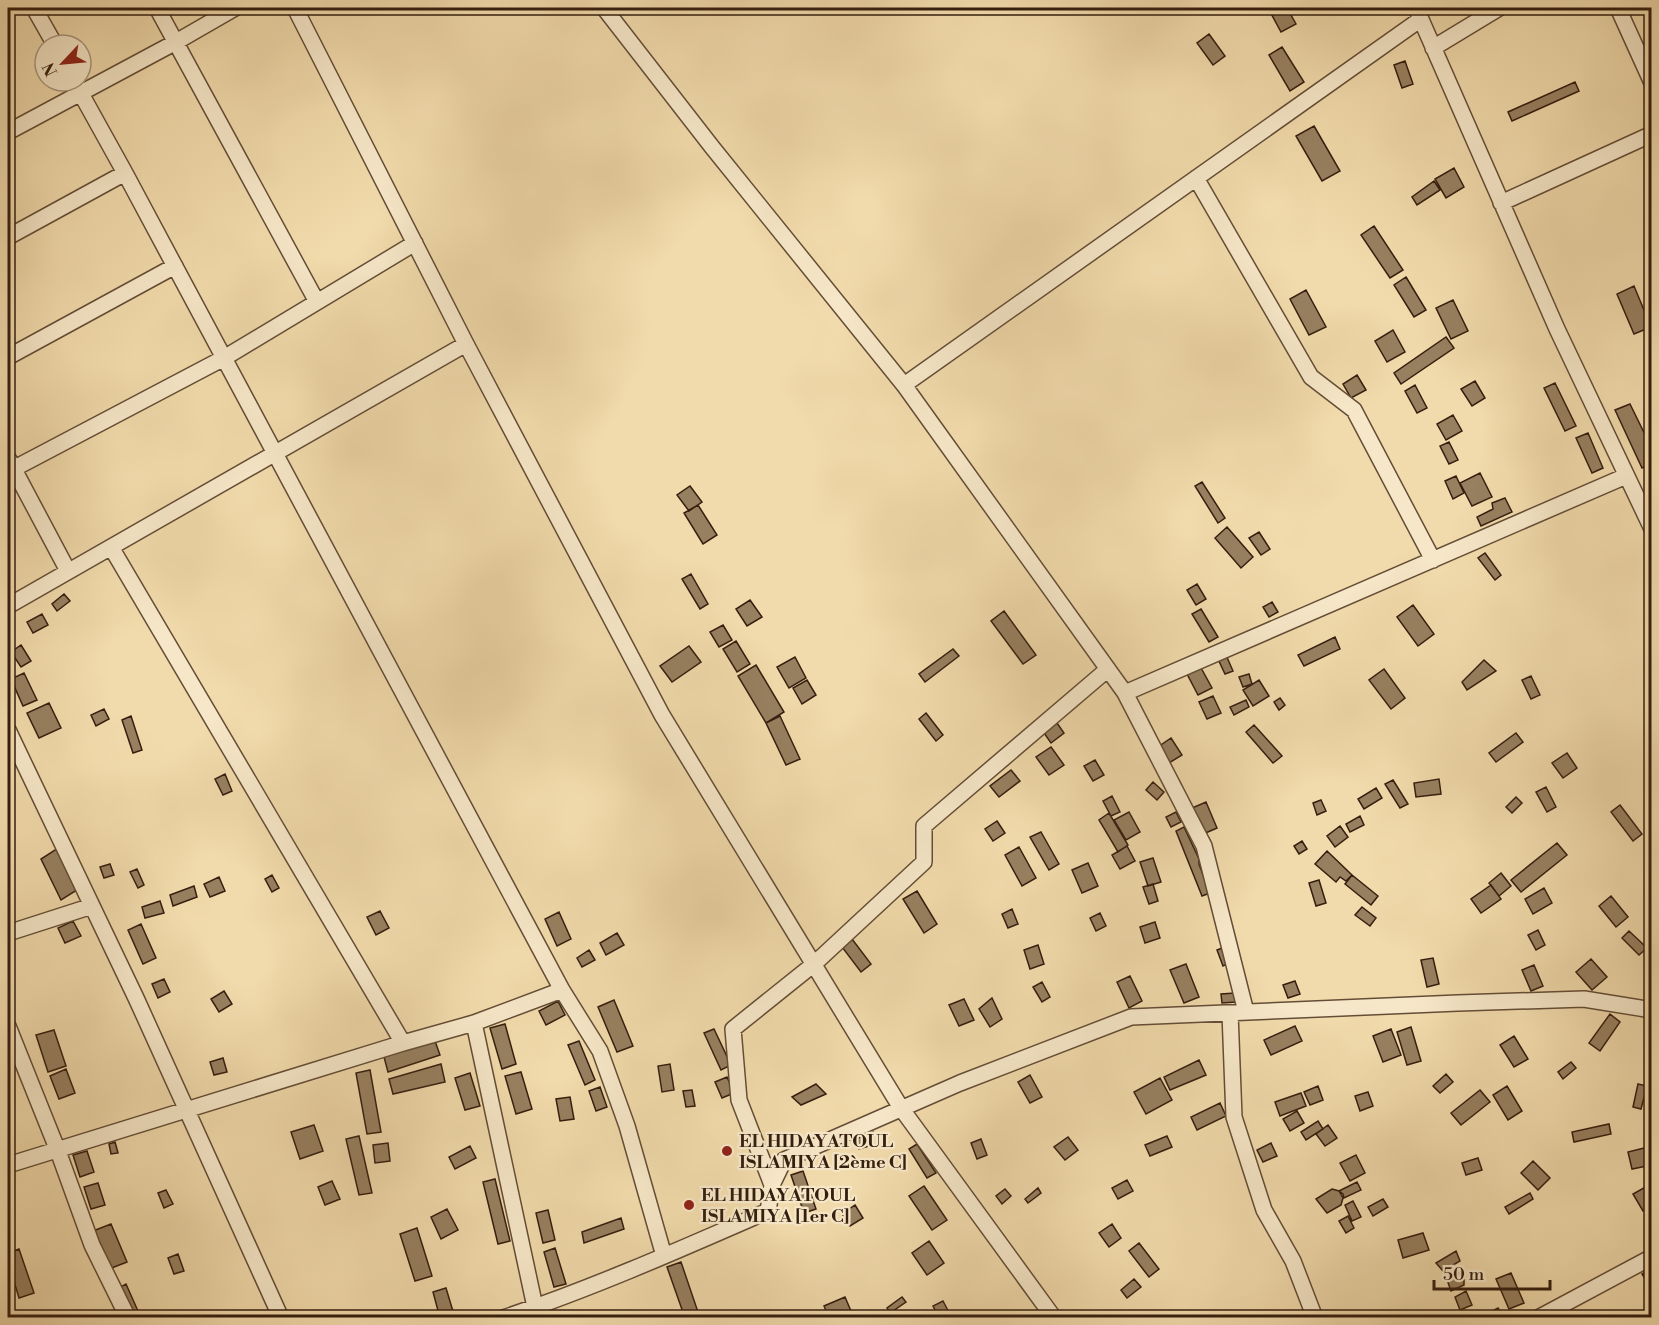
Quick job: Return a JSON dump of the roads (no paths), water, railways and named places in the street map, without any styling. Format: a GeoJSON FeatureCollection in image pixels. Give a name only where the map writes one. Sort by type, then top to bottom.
{"type":"FeatureCollection","features":[{"type":"Feature","properties":{"kind":"street"},"geometry":{"type":"LineString","coordinates":[[34,8],[48,33]]}},
{"type":"Feature","properties":{"kind":"street"},"geometry":{"type":"LineString","coordinates":[[157,8],[317,302]]}},
{"type":"Feature","properties":{"kind":"street"},"geometry":{"type":"LineString","coordinates":[[93,80],[176,42],[235,8]]}},
{"type":"Feature","properties":{"kind":"street"},"geometry":{"type":"LineString","coordinates":[[295,8],[466,344],[662,715],[901,1108],[1054,1317]]}},
{"type":"Feature","properties":{"kind":"street"},"geometry":{"type":"LineString","coordinates":[[604,8],[712,147],[904,385],[1125,693],[1204,846],[1246,1012]]}},
{"type":"Feature","properties":{"kind":"street"},"geometry":{"type":"LineString","coordinates":[[1433,48],[1499,8]]}},
{"type":"Feature","properties":{"kind":"street"},"geometry":{"type":"LineString","coordinates":[[1618,8],[1652,83]]}},
{"type":"Feature","properties":{"kind":"street"},"geometry":{"type":"LineString","coordinates":[[904,385],[1196,178],[1418,13],[1557,329],[1652,529]]}},
{"type":"Feature","properties":{"kind":"street"},"geometry":{"type":"LineString","coordinates":[[8,132],[68,93]]}},
{"type":"Feature","properties":{"kind":"street"},"geometry":{"type":"LineString","coordinates":[[80,93],[562,990],[600,1051],[627,1126],[664,1256]]}},
{"type":"Feature","properties":{"kind":"street"},"geometry":{"type":"LineString","coordinates":[[1501,203],[1652,134]]}},
{"type":"Feature","properties":{"kind":"street"},"geometry":{"type":"LineString","coordinates":[[8,237],[125,173]]}},
{"type":"Feature","properties":{"kind":"street"},"geometry":{"type":"LineString","coordinates":[[1196,178],[1311,377],[1354,410],[1433,560]]}},
{"type":"Feature","properties":{"kind":"street"},"geometry":{"type":"LineString","coordinates":[[68,571],[10,463],[224,358],[415,243]]}},
{"type":"Feature","properties":{"kind":"street"},"geometry":{"type":"LineString","coordinates":[[8,357],[175,266]]}},
{"type":"Feature","properties":{"kind":"street"},"geometry":{"type":"LineString","coordinates":[[8,606],[466,344]]}},
{"type":"Feature","properties":{"kind":"street"},"geometry":{"type":"LineString","coordinates":[[1125,693],[1626,476]]}},
{"type":"Feature","properties":{"kind":"street"},"geometry":{"type":"LineString","coordinates":[[111,547],[403,1043]]}},
{"type":"Feature","properties":{"kind":"street"},"geometry":{"type":"LineString","coordinates":[[772,1185],[739,1100],[733,1029],[814,964],[924,862],[924,826],[1108,669]]}},
{"type":"Feature","properties":{"kind":"street"},"geometry":{"type":"LineString","coordinates":[[8,730],[187,1110],[281,1317]]}},
{"type":"Feature","properties":{"kind":"street"},"geometry":{"type":"LineString","coordinates":[[8,933],[92,906]]}},
{"type":"Feature","properties":{"kind":"street"},"geometry":{"type":"LineString","coordinates":[[8,1165],[474,1023],[562,990]]}},
{"type":"Feature","properties":{"kind":"street"},"geometry":{"type":"LineString","coordinates":[[503,1317],[535,1307],[664,1256],[768,1211],[772,1185],[784,1160],[901,1108],[1131,1017],[1584,999],[1652,1010]]}},
{"type":"Feature","properties":{"kind":"street"},"geometry":{"type":"LineString","coordinates":[[1230,1013],[1234,1116],[1264,1210],[1293,1261],[1315,1317]]}},
{"type":"Feature","properties":{"kind":"street"},"geometry":{"type":"LineString","coordinates":[[474,1023],[535,1307]]}},
{"type":"Feature","properties":{"kind":"street"},"geometry":{"type":"LineString","coordinates":[[8,1026],[58,1151],[92,1245],[128,1317]]}},
{"type":"Feature","properties":{"kind":"street"},"geometry":{"type":"LineString","coordinates":[[1538,1317],[1652,1257]]}},
{"type":"Feature","properties":{"kind":"place","name":"EL HIDAYATOUL ISLAMIYA [2ème C]"},"geometry":{"type":"Point","coordinates":[727,1151]}},
{"type":"Feature","properties":{"kind":"place","name":"EL HIDAYATOUL ISLAMIYA [1er C]"},"geometry":{"type":"Point","coordinates":[689,1205]}}]}
